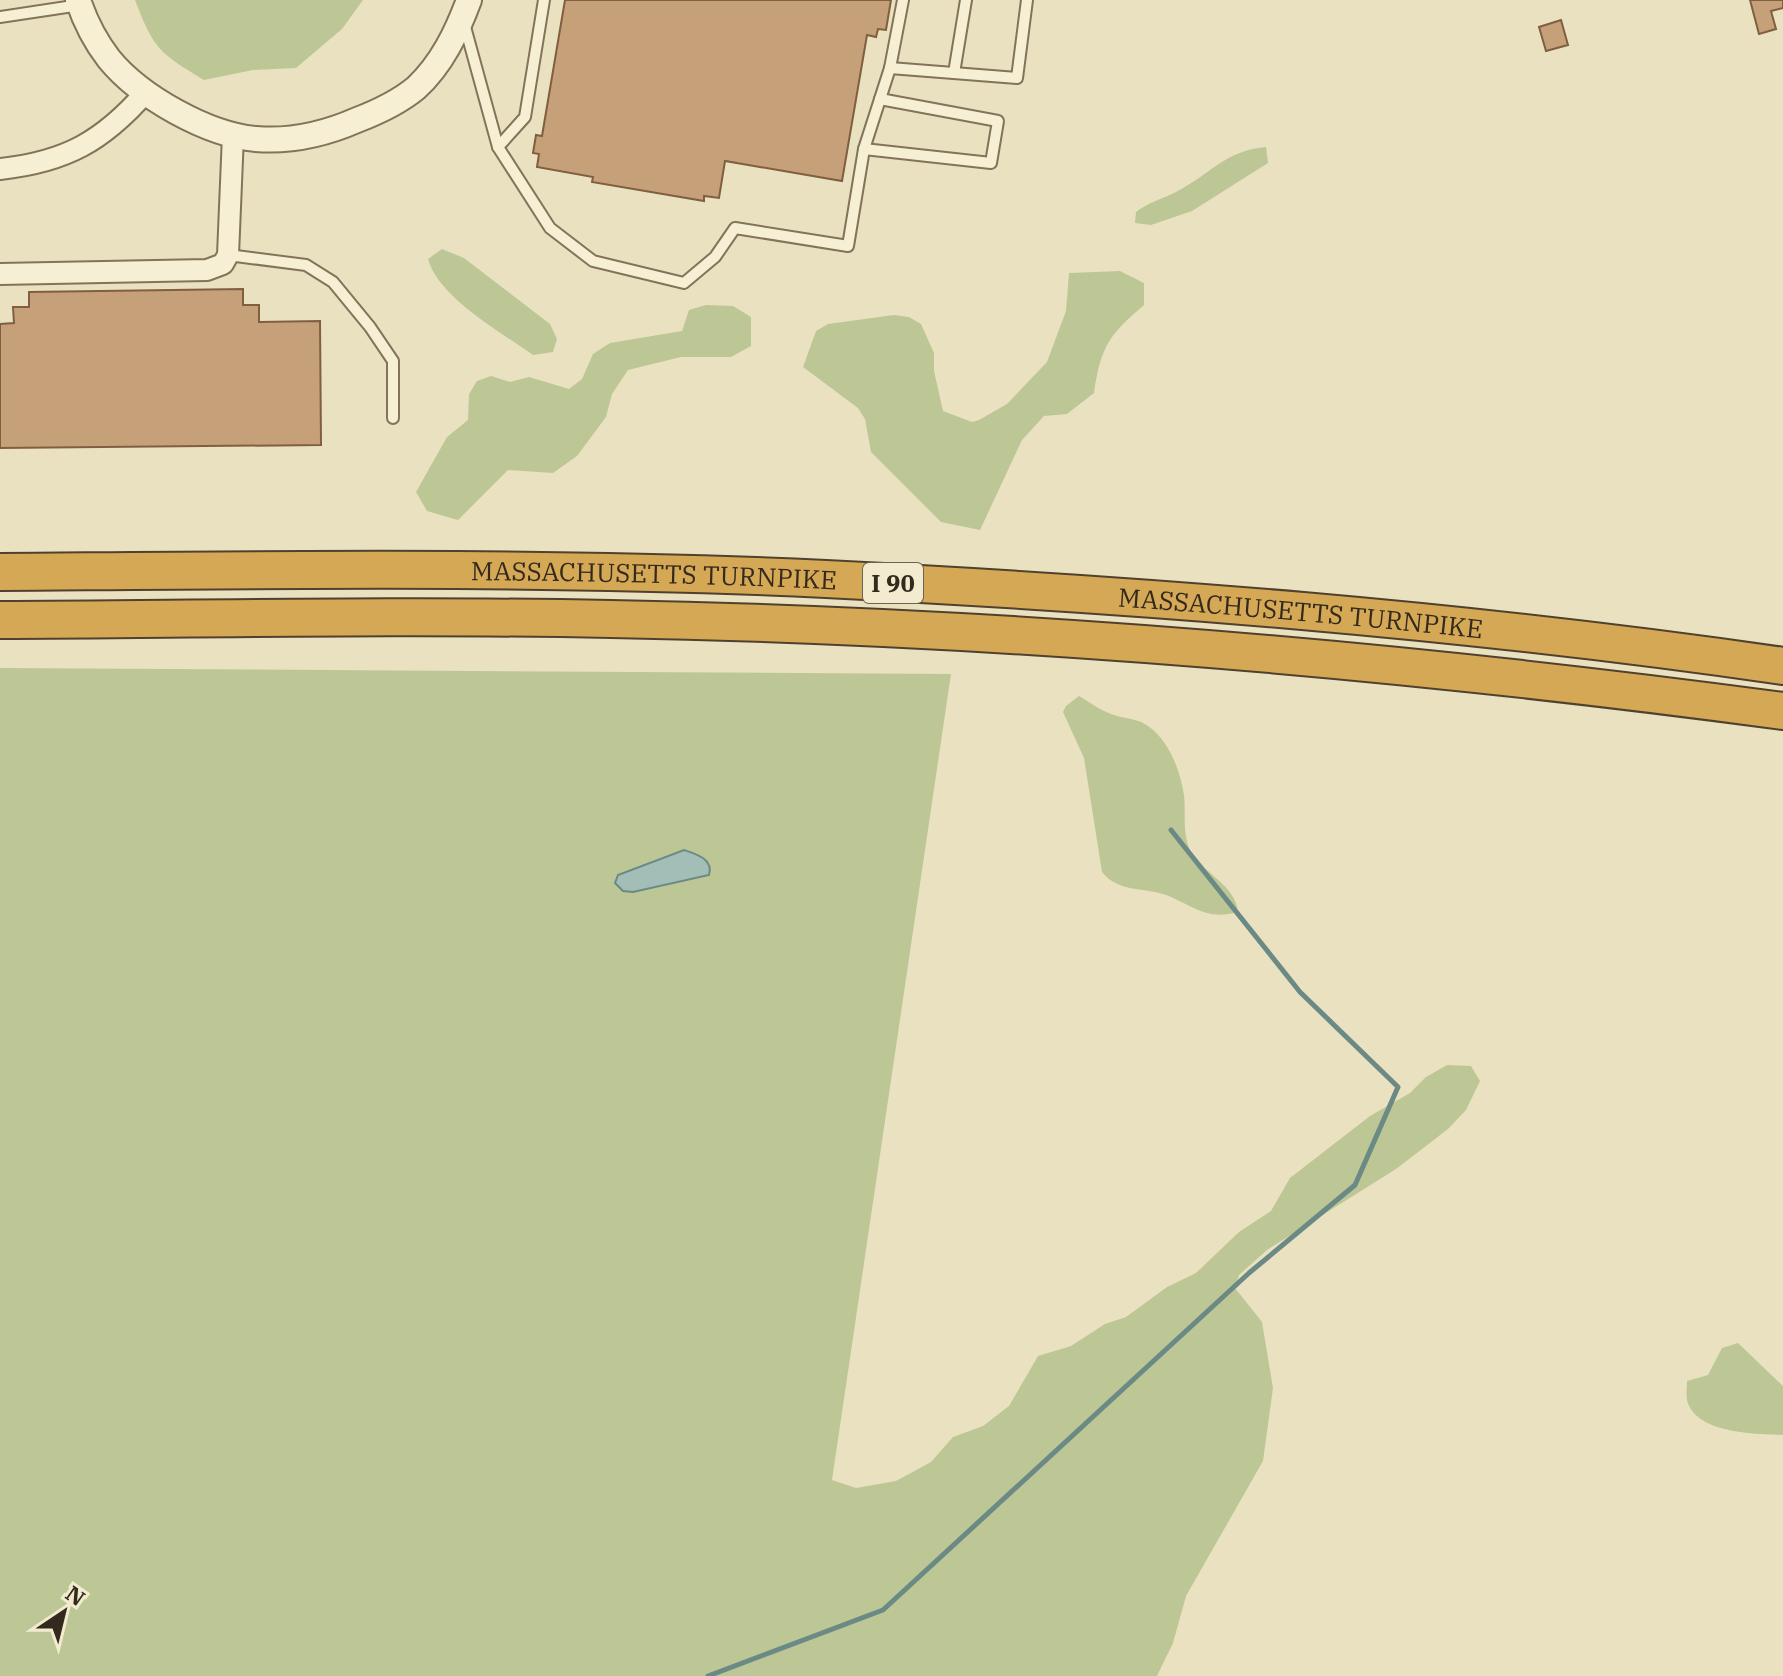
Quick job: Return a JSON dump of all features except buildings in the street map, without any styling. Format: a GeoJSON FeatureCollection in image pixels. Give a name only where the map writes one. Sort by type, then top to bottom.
{"type":"FeatureCollection","features":[{"type":"Feature","properties":{"kind":"highway","name":"MASSACHUSETTS TURNPIKE"},"geometry":{"type":"LineString","coordinates":[[0,572],[564,573],[822,579],[1060,593],[1464,627],[1783,666]]}},
{"type":"Feature","properties":{"kind":"highway","name":"MASSACHUSETTS TURNPIKE"},"geometry":{"type":"LineString","coordinates":[[0,620],[612,619],[829,626],[1182,647],[1342,661],[1783,711]]}},
{"type":"Feature","properties":{"kind":"street"},"geometry":{"type":"LineString","coordinates":[[79,3],[95,39],[110,59],[146,92],[209,127],[233,135],[284,140],[334,130],[395,103],[416,87],[436,65],[466,9]]}},
{"type":"Feature","properties":{"kind":"street"},"geometry":{"type":"LineString","coordinates":[[0,169],[55,158],[95,140],[125,116],[146,92]]}},
{"type":"Feature","properties":{"kind":"street"},"geometry":{"type":"LineString","coordinates":[[0,274],[207,270],[223,264],[228,255],[233,135]]}},
{"type":"Feature","properties":{"kind":"lane"},"geometry":{"type":"LineString","coordinates":[[498,147],[525,117],[544,0]]}},
{"type":"Feature","properties":{"kind":"lane"},"geometry":{"type":"LineString","coordinates":[[466,9],[498,147],[550,228],[593,261],[684,283],[715,257],[735,228],[848,246],[864,149],[890,68],[903,0]]}},
{"type":"Feature","properties":{"kind":"lane"},"geometry":{"type":"LineString","coordinates":[[954,73],[966,0]]}},
{"type":"Feature","properties":{"kind":"lane"},"geometry":{"type":"LineString","coordinates":[[890,68],[1017,78],[1027,0]]}},
{"type":"Feature","properties":{"kind":"lane"},"geometry":{"type":"LineString","coordinates":[[0,17],[79,3]]}},
{"type":"Feature","properties":{"kind":"lane"},"geometry":{"type":"LineString","coordinates":[[864,149],[991,163],[998,121],[880,99]]}},
{"type":"Feature","properties":{"kind":"lane"},"geometry":{"type":"LineString","coordinates":[[228,255],[306,265],[333,282],[393,361],[393,418]]}},
{"type":"Feature","properties":{"kind":"green space"},"geometry":{"type":"Polygon","coordinates":[[[135,0],[363,0],[342,29],[296,68],[253,70],[204,80],[160,49],[135,0]]]}},
{"type":"Feature","properties":{"kind":"green space"},"geometry":{"type":"Polygon","coordinates":[[[1266,147],[1268,163],[1192,211],[1151,225],[1135,223],[1136,212],[1188,185],[1228,158],[1266,147]]]}},
{"type":"Feature","properties":{"kind":"green space"},"geometry":{"type":"Polygon","coordinates":[[[442,249],[464,258],[550,324],[557,339],[553,352],[533,355],[457,300],[434,273],[428,259],[442,249]]]}},
{"type":"Feature","properties":{"kind":"green space"},"geometry":{"type":"Polygon","coordinates":[[[1120,271],[1144,283],[1144,305],[1108,343],[1094,393],[1067,414],[1044,416],[1022,440],[980,530],[941,522],[871,452],[865,419],[858,408],[803,367],[816,331],[828,324],[894,315],[909,317],[921,324],[934,353],[934,371],[943,411],[972,422],[979,420],[1007,404],[1047,362],[1066,311],[1069,273],[1120,271]]]}},
{"type":"Feature","properties":{"kind":"green space"},"geometry":{"type":"Polygon","coordinates":[[[706,305],[733,306],[751,317],[751,346],[731,357],[681,357],[628,370],[612,394],[606,417],[577,456],[553,473],[508,470],[458,520],[427,511],[416,492],[447,437],[468,420],[469,394],[477,381],[491,376],[510,382],[529,377],[569,389],[582,379],[593,354],[610,343],[682,331],[689,310],[706,305]]]}},
{"type":"Feature","properties":{"kind":"green space"},"geometry":{"type":"Polygon","coordinates":[[[0,668],[951,674],[832,1480],[856,1488],[896,1481],[931,1462],[953,1437],[983,1426],[1009,1406],[1038,1356],[1071,1346],[1105,1324],[1126,1317],[1167,1287],[1196,1273],[1239,1232],[1271,1211],[1290,1178],[1370,1116],[1410,1093],[1426,1077],[1447,1065],[1471,1066],[1480,1081],[1466,1110],[1448,1129],[1396,1169],[1267,1250],[1239,1275],[1235,1288],[1262,1322],[1273,1388],[1263,1461],[1186,1596],[1173,1643],[1157,1676],[0,1676],[0,668]]]}},
{"type":"Feature","properties":{"kind":"green space"},"geometry":{"type":"Polygon","coordinates":[[[1079,696],[1107,712],[1141,722],[1165,744],[1182,785],[1190,850],[1231,894],[1238,912],[1217,915],[1200,911],[1166,895],[1116,883],[1102,872],[1084,758],[1063,712],[1079,696]]]}},
{"type":"Feature","properties":{"kind":"green space"},"geometry":{"type":"Polygon","coordinates":[[[1738,1343],[1783,1386],[1783,1435],[1728,1430],[1702,1420],[1692,1411],[1687,1400],[1687,1381],[1708,1375],[1722,1348],[1738,1343]]]}},
{"type":"Feature","properties":{"kind":"water"},"geometry":{"type":"Polygon","coordinates":[[[684,850],[706,861],[709,875],[633,892],[623,891],[615,883],[618,875],[684,850]]]}},
{"type":"Feature","properties":{"kind":"waterway"},"geometry":{"type":"LineString","coordinates":[[708,1676],[883,1610],[1249,1273],[1355,1185],[1398,1087],[1300,992],[1171,830]]}}]}
